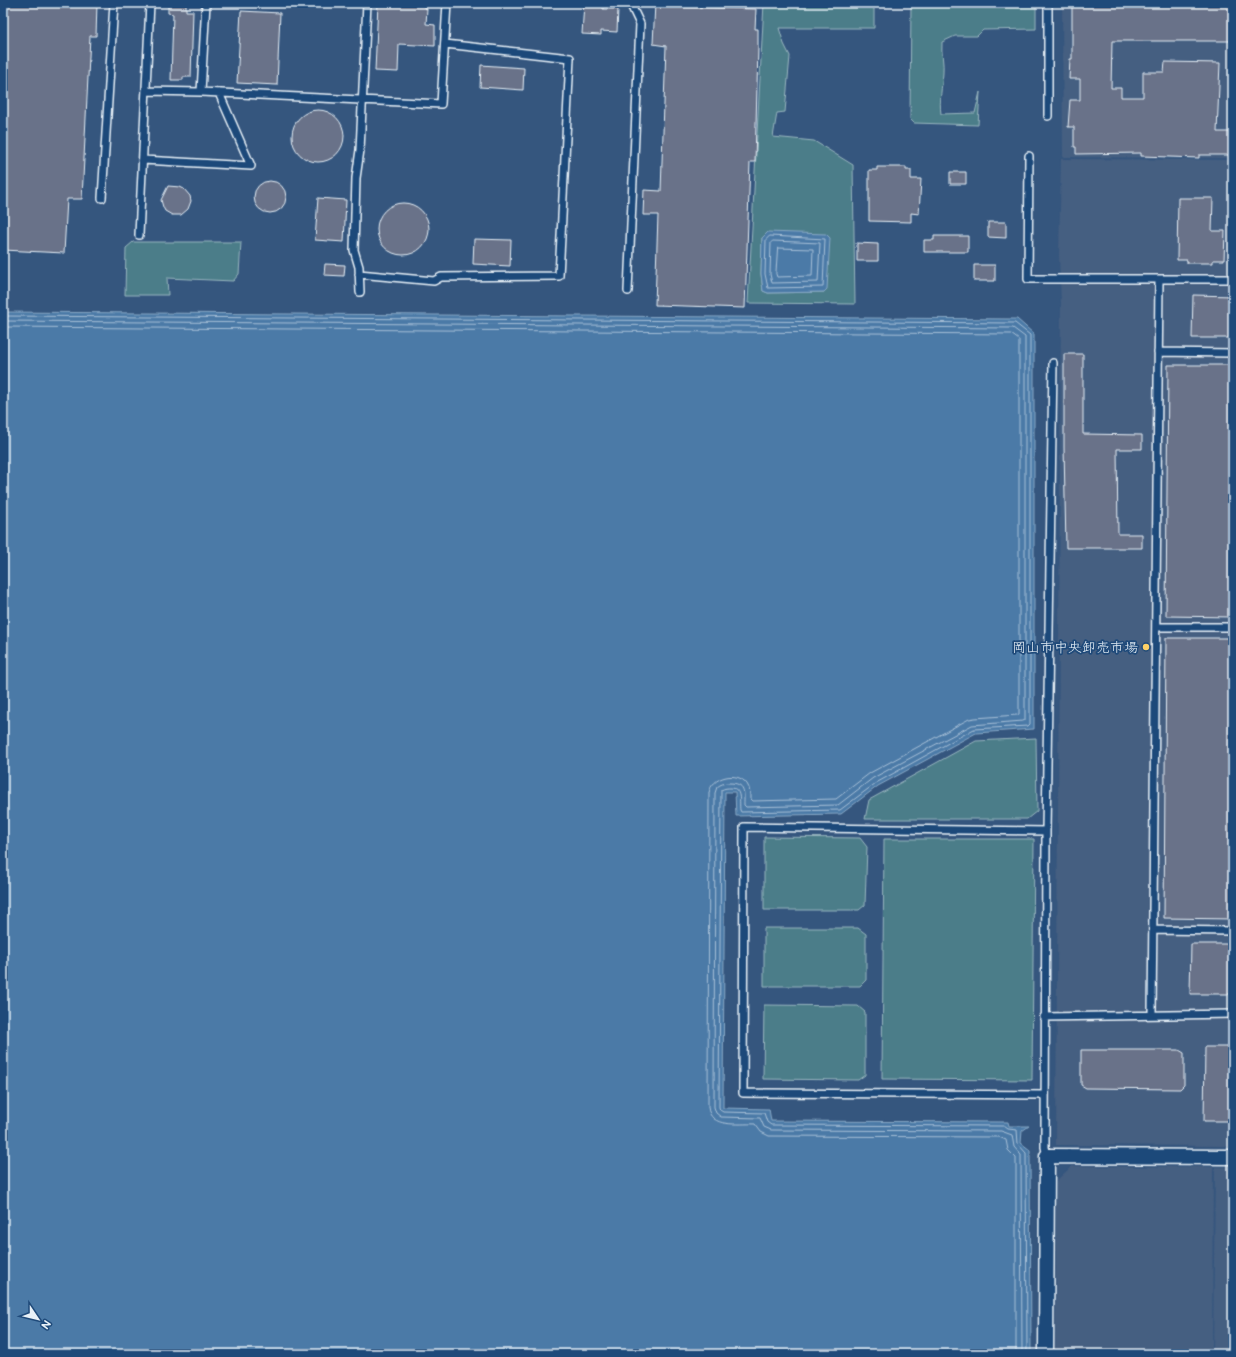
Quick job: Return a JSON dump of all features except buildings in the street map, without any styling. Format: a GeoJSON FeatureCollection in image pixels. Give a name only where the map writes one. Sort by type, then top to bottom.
{"type":"FeatureCollection","features":[{"type":"Feature","properties":{"kind":"street"},"geometry":{"type":"LineString","coordinates":[[1046,1354],[1047,1156],[1233,1157]]}},
{"type":"Feature","properties":{"kind":"lane"},"geometry":{"type":"LineString","coordinates":[[102,198],[114,3]]}},
{"type":"Feature","properties":{"kind":"lane"},"geometry":{"type":"LineString","coordinates":[[139,235],[150,3]]}},
{"type":"Feature","properties":{"kind":"lane"},"geometry":{"type":"LineString","coordinates":[[201,92],[206,3]]}},
{"type":"Feature","properties":{"kind":"lane"},"geometry":{"type":"LineString","coordinates":[[360,292],[359,267],[354,250],[356,178],[360,150],[367,3]]}},
{"type":"Feature","properties":{"kind":"lane"},"geometry":{"type":"LineString","coordinates":[[146,91],[201,92],[441,104],[447,3]]}},
{"type":"Feature","properties":{"kind":"lane"},"geometry":{"type":"LineString","coordinates":[[628,291],[640,24],[630,3]]}},
{"type":"Feature","properties":{"kind":"lane"},"geometry":{"type":"LineString","coordinates":[[1048,3],[1048,116]]}},
{"type":"Feature","properties":{"kind":"lane"},"geometry":{"type":"LineString","coordinates":[[360,274],[434,281],[441,277],[559,276],[570,58],[445,44]]}},
{"type":"Feature","properties":{"kind":"lane"},"geometry":{"type":"LineString","coordinates":[[143,160],[251,166],[219,93]]}},
{"type":"Feature","properties":{"kind":"lane"},"geometry":{"type":"LineString","coordinates":[[1029,156],[1028,279],[1233,279]]}},
{"type":"Feature","properties":{"kind":"lane"},"geometry":{"type":"LineString","coordinates":[[1152,1015],[1159,279]]}},
{"type":"Feature","properties":{"kind":"lane"},"geometry":{"type":"LineString","coordinates":[[1158,352],[1233,353]]}},
{"type":"Feature","properties":{"kind":"lane"},"geometry":{"type":"LineString","coordinates":[[1047,1156],[1045,1147],[1044,1016],[1053,363]]}},
{"type":"Feature","properties":{"kind":"lane"},"geometry":{"type":"LineString","coordinates":[[1156,627],[1233,627]]}},
{"type":"Feature","properties":{"kind":"lane"},"geometry":{"type":"LineString","coordinates":[[1045,1095],[743,1092],[744,827],[1046,831]]}},
{"type":"Feature","properties":{"kind":"lane"},"geometry":{"type":"LineString","coordinates":[[1153,930],[1233,931]]}},
{"type":"Feature","properties":{"kind":"lane"},"geometry":{"type":"LineString","coordinates":[[1044,1016],[1233,1014]]}},
{"type":"Feature","properties":{"kind":"shaded area"},"geometry":{"type":"Polygon","coordinates":[[[1062,3],[1233,3],[1233,158],[1063,157],[1062,3]]]}},
{"type":"Feature","properties":{"kind":"shaded area","name":"岡山市中央卸売市場"},"geometry":{"type":"Polygon","coordinates":[[[1061,159],[1233,160],[1233,1146],[1056,1145],[1061,303],[1059,256],[1061,159]]]}},
{"type":"Feature","properties":{"kind":"shaded area"},"geometry":{"type":"Polygon","coordinates":[[[1072,1166],[1213,1167],[1212,1354],[1055,1354],[1056,1181],[1072,1166]]]}},
{"type":"Feature","properties":{"kind":"shaded area"},"geometry":{"type":"Polygon","coordinates":[[[1215,1167],[1233,1167],[1233,1354],[1213,1354],[1215,1167]]]}},
{"type":"Feature","properties":{"kind":"green space"},"geometry":{"type":"Polygon","coordinates":[[[764,3],[874,3],[874,28],[779,28],[790,56],[785,112],[777,113],[773,137],[814,141],[853,165],[855,304],[748,303],[764,3]],[[762,238],[761,274],[763,291],[768,293],[824,292],[827,289],[762,238]]]}},
{"type":"Feature","properties":{"kind":"green space"},"geometry":{"type":"Polygon","coordinates":[[[911,3],[1036,3],[1036,29],[983,30],[977,36],[955,36],[942,42],[943,69],[940,99],[941,114],[975,113],[980,92],[978,125],[914,123],[910,119],[911,3]]]}},
{"type":"Feature","properties":{"kind":"green space"},"geometry":{"type":"Polygon","coordinates":[[[133,242],[241,242],[239,274],[233,281],[167,278],[168,295],[125,295],[126,248],[133,242]]]}},
{"type":"Feature","properties":{"kind":"green space"},"geometry":{"type":"Polygon","coordinates":[[[1036,738],[1037,811],[1027,819],[865,819],[869,800],[976,741],[1036,738]]]}},
{"type":"Feature","properties":{"kind":"green space"},"geometry":{"type":"Polygon","coordinates":[[[764,837],[860,838],[867,847],[865,905],[859,910],[764,910],[764,837]]]}},
{"type":"Feature","properties":{"kind":"green space"},"geometry":{"type":"Polygon","coordinates":[[[884,839],[1034,839],[1032,1080],[882,1079],[884,839]]]}},
{"type":"Feature","properties":{"kind":"green space"},"geometry":{"type":"Polygon","coordinates":[[[764,928],[858,928],[866,934],[866,980],[860,986],[764,986],[764,928]]]}},
{"type":"Feature","properties":{"kind":"green space"},"geometry":{"type":"Polygon","coordinates":[[[764,1005],[858,1006],[865,1012],[865,1075],[858,1080],[763,1079],[764,1005]]]}},
{"type":"Feature","properties":{"kind":"water"},"geometry":{"type":"Polygon","coordinates":[[[768,232],[826,234],[830,238],[827,289],[824,292],[768,293],[763,291],[761,274],[762,238],[768,232]]]}},
{"type":"Feature","properties":{"kind":"water"},"geometry":{"type":"Polygon","coordinates":[[[3,312],[1017,319],[1034,334],[1034,729],[976,733],[878,786],[841,814],[736,816],[735,792],[725,792],[723,1108],[769,1109],[771,1121],[1008,1122],[1009,1126],[1029,1126],[1022,1131],[1021,1143],[1030,1150],[1031,1354],[3,1354],[3,312]]]}},
{"type":"Feature","properties":{"kind":"place","name":"岡山市中央卸売市場"},"geometry":{"type":"Point","coordinates":[1146,647]}}]}
